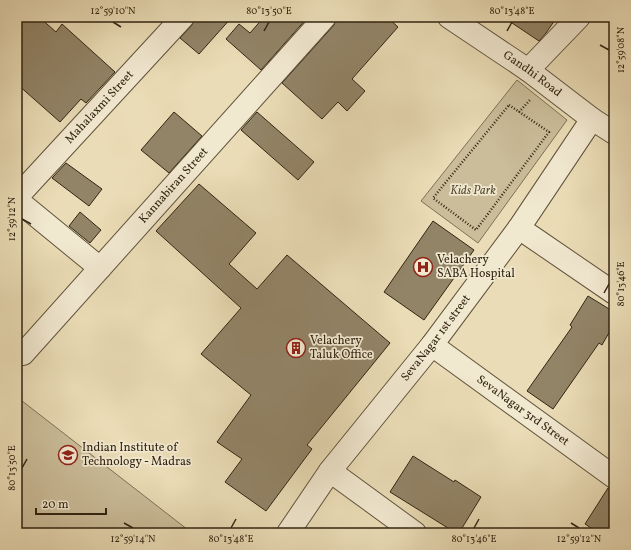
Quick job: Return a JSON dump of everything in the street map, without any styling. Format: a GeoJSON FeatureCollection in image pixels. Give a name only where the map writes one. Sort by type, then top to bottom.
{"type":"FeatureCollection","features":[{"type":"Feature","properties":{"kind":"street","name":"Mahalaxmi Street"},"geometry":{"type":"LineString","coordinates":[[17,197],[183,17]]}},
{"type":"Feature","properties":{"kind":"street","name":"Kannabiran Street"},"geometry":{"type":"LineString","coordinates":[[23,354],[325,17]]}},
{"type":"Feature","properties":{"kind":"street","name":"Gandhi Road"},"geometry":{"type":"LineString","coordinates":[[449,17],[528,70],[592,119],[614,133]]}},
{"type":"Feature","properties":{"kind":"street"},"geometry":{"type":"LineString","coordinates":[[528,70],[579,17]]}},
{"type":"Feature","properties":{"kind":"street","name":"SevaNagar 1st street"},"geometry":{"type":"LineString","coordinates":[[288,533],[330,471],[432,345],[519,228],[592,119]]}},
{"type":"Feature","properties":{"kind":"street"},"geometry":{"type":"LineString","coordinates":[[17,200],[100,268]]}},
{"type":"Feature","properties":{"kind":"street"},"geometry":{"type":"LineString","coordinates":[[519,228],[614,293]]}},
{"type":"Feature","properties":{"kind":"street","name":"SevaNagar 3rd Street"},"geometry":{"type":"LineString","coordinates":[[432,345],[614,477]]}},
{"type":"Feature","properties":{"kind":"street"},"geometry":{"type":"LineString","coordinates":[[330,471],[415,533]]}},
{"type":"Feature","properties":{"kind":"path"},"geometry":{"type":"LineString","coordinates":[[509,105],[519,112],[549,132],[476,230],[433,198],[509,105]]}},
{"type":"Feature","properties":{"kind":"green space","name":"Kids Park"},"geometry":{"type":"Polygon","coordinates":[[[517,80],[567,120],[478,243],[421,201],[517,80]]]}},
{"type":"Feature","properties":{"kind":"green space","name":"Indian Institute of Technology - Madras"},"geometry":{"type":"Polygon","coordinates":[[[17,397],[192,533],[17,533],[17,397]]]}},
{"type":"Feature","properties":{"kind":"building"},"geometry":{"type":"Polygon","coordinates":[[[17,17],[39,17],[56,32],[62,24],[115,72],[86,103],[81,99],[60,122],[17,84],[17,17]]]}},
{"type":"Feature","properties":{"kind":"building"},"geometry":{"type":"Polygon","coordinates":[[[195,17],[232,17],[199,54],[180,38],[192,25],[195,17]]]}},
{"type":"Feature","properties":{"kind":"building"},"geometry":{"type":"Polygon","coordinates":[[[264,17],[308,17],[261,70],[226,39],[239,24],[250,33],[264,17]]]}},
{"type":"Feature","properties":{"kind":"building"},"geometry":{"type":"Polygon","coordinates":[[[337,17],[387,17],[398,27],[352,79],[365,91],[347,111],[338,102],[322,119],[282,83],[334,25],[337,17]]]}},
{"type":"Feature","properties":{"kind":"building"},"geometry":{"type":"Polygon","coordinates":[[[503,17],[557,17],[539,41],[503,17]]]}},
{"type":"Feature","properties":{"kind":"building"},"geometry":{"type":"Polygon","coordinates":[[[174,112],[202,136],[169,173],[141,150],[174,112]]]}},
{"type":"Feature","properties":{"kind":"building"},"geometry":{"type":"Polygon","coordinates":[[[257,112],[314,162],[298,180],[241,130],[257,112]]]}},
{"type":"Feature","properties":{"kind":"building"},"geometry":{"type":"Polygon","coordinates":[[[66,163],[102,189],[89,206],[52,178],[66,163]]]}},
{"type":"Feature","properties":{"kind":"building","name":"Velachery Taluk Office"},"geometry":{"type":"Polygon","coordinates":[[[199,184],[256,233],[229,264],[257,289],[287,255],[390,343],[307,445],[312,449],[266,511],[225,482],[242,459],[217,442],[251,395],[201,354],[241,308],[156,231],[199,184]]]}},
{"type":"Feature","properties":{"kind":"building"},"geometry":{"type":"Polygon","coordinates":[[[80,212],[101,230],[90,243],[69,226],[80,212]]]}},
{"type":"Feature","properties":{"kind":"building"},"geometry":{"type":"Polygon","coordinates":[[[433,221],[474,250],[424,320],[384,292],[433,221]]]}},
{"type":"Feature","properties":{"kind":"building"},"geometry":{"type":"Polygon","coordinates":[[[588,296],[614,312],[614,324],[602,345],[599,343],[553,409],[527,391],[572,327],[570,325],[588,296]]]}},
{"type":"Feature","properties":{"kind":"building"},"geometry":{"type":"Polygon","coordinates":[[[413,456],[481,497],[459,533],[456,533],[390,492],[413,456]]]}},
{"type":"Feature","properties":{"kind":"building"},"geometry":{"type":"Polygon","coordinates":[[[608,488],[614,489],[614,523],[608,533],[599,533],[585,524],[608,488]]]}},
{"type":"Feature","properties":{"kind":"place","name":"Velachery SABA Hospital"},"geometry":{"type":"Point","coordinates":[423,267]}},
{"type":"Feature","properties":{"kind":"place","name":"Velachery Taluk Office"},"geometry":{"type":"Point","coordinates":[296,348]}},
{"type":"Feature","properties":{"kind":"place","name":"Indian Institute of Technology - Madras"},"geometry":{"type":"Point","coordinates":[68,455]}}]}
